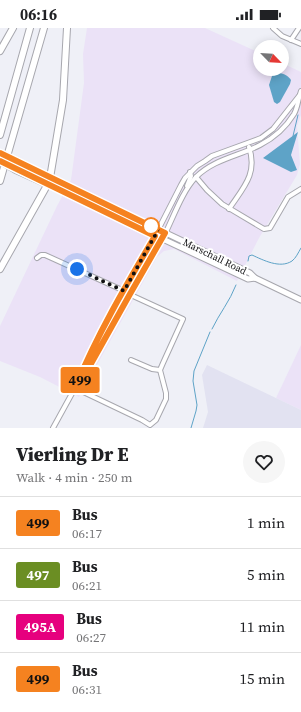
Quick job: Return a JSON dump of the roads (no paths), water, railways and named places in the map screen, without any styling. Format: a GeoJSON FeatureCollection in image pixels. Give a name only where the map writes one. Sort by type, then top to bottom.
{"type":"FeatureCollection","features":[{"type":"Feature","properties":{"kind":"highway"},"geometry":{"type":"LineString","coordinates":[[0,51],[13,28]]}},
{"type":"Feature","properties":{"kind":"highway"},"geometry":{"type":"LineString","coordinates":[[0,134],[30,28]]}},
{"type":"Feature","properties":{"kind":"highway"},"geometry":{"type":"LineString","coordinates":[[0,181],[44,28]]}},
{"type":"Feature","properties":{"kind":"highway"},"geometry":{"type":"LineString","coordinates":[[0,269],[50,178],[63,100],[67,28]]}},
{"type":"Feature","properties":{"kind":"highway","name":"Marschall Road"},"geometry":{"type":"LineString","coordinates":[[0,153],[50,178]]}},
{"type":"Feature","properties":{"kind":"highway","name":"Marschall Road"},"geometry":{"type":"LineString","coordinates":[[0,161],[47,184]]}},
{"type":"Feature","properties":{"kind":"main road","name":"Marschall Road"},"geometry":{"type":"LineString","coordinates":[[50,178],[250,273],[255,278],[301,300]]}},
{"type":"Feature","properties":{"kind":"main road","name":"Marschall Road"},"geometry":{"type":"LineString","coordinates":[[47,184],[248,279],[255,278]]}},
{"type":"Feature","properties":{"kind":"street"},"geometry":{"type":"LineString","coordinates":[[273,28],[282,36],[301,44]]}},
{"type":"Feature","properties":{"kind":"street"},"geometry":{"type":"LineString","coordinates":[[291,40],[299,28]]}},
{"type":"Feature","properties":{"kind":"street"},"geometry":{"type":"LineString","coordinates":[[53,428],[75,388],[108,320],[155,236],[185,178],[204,160],[261,138],[274,129],[300,95]]}},
{"type":"Feature","properties":{"kind":"street"},"geometry":{"type":"LineString","coordinates":[[185,192],[196,177],[214,163],[260,145],[282,129],[294,114],[300,95]]}},
{"type":"Feature","properties":{"kind":"street"},"geometry":{"type":"LineString","coordinates":[[229,209],[251,172],[252,158],[248,143]]}},
{"type":"Feature","properties":{"kind":"street"},"geometry":{"type":"LineString","coordinates":[[75,388],[88,369],[162,239],[185,192],[191,176],[190,172]]}},
{"type":"Feature","properties":{"kind":"street"},"geometry":{"type":"LineString","coordinates":[[196,177],[222,204],[264,229],[270,228],[288,197],[301,189]]}},
{"type":"Feature","properties":{"kind":"street"},"geometry":{"type":"LineString","coordinates":[[37,258],[41,255],[45,255],[183,319],[160,370],[166,393],[166,399],[156,420],[150,425],[75,388]]}},
{"type":"Feature","properties":{"kind":"street"},"geometry":{"type":"LineString","coordinates":[[131,360],[152,369],[160,370]]}},
{"type":"Feature","properties":{"kind":"water"},"geometry":{"type":"Polygon","coordinates":[[[272,76],[287,76],[291,80],[280,102],[277,104],[274,102],[269,85],[272,76]]]}},
{"type":"Feature","properties":{"kind":"water"},"geometry":{"type":"Polygon","coordinates":[[[298,132],[291,155],[297,170],[291,172],[263,158],[298,132]]]}},
{"type":"Feature","properties":{"kind":"waterway"},"geometry":{"type":"LineString","coordinates":[[293,136],[298,115]]}},
{"type":"Feature","properties":{"kind":"waterway"},"geometry":{"type":"LineString","coordinates":[[248,261],[249,256],[252,255],[272,263],[287,263],[295,258],[301,248]]}},
{"type":"Feature","properties":{"kind":"waterway"},"geometry":{"type":"LineString","coordinates":[[212,329],[231,297],[236,285]]}},
{"type":"Feature","properties":{"kind":"waterway"},"geometry":{"type":"LineString","coordinates":[[191,428],[197,405],[193,381],[194,371],[210,332]]}}]}
